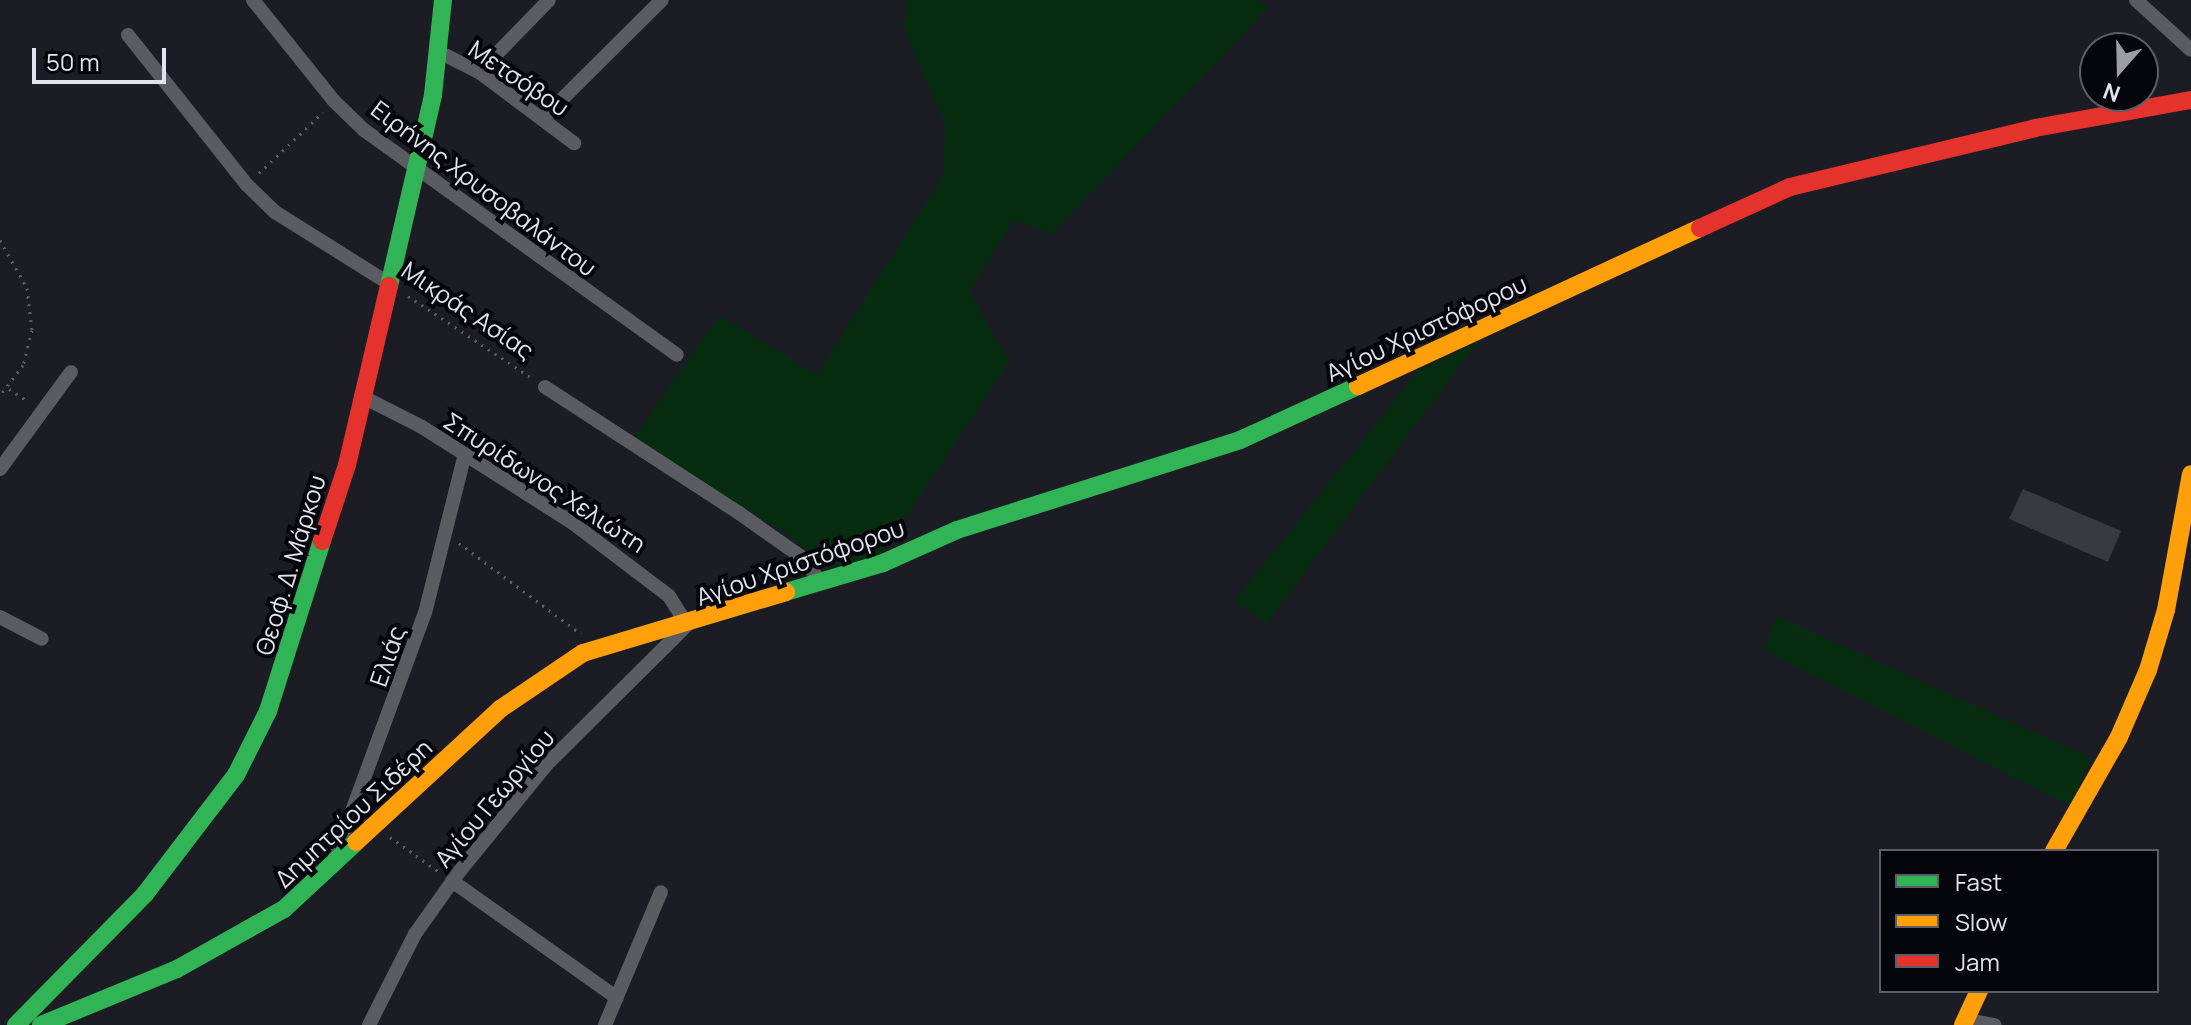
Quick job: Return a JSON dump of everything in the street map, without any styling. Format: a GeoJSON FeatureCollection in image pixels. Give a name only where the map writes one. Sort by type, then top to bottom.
{"type":"FeatureCollection","features":[{"type":"Feature","properties":{"kind":"street","name":"Ειρήνης Χρυσοβαλάντου"},"geometry":{"type":"LineString","coordinates":[[253,0],[334,101],[415,166],[677,355]]}},
{"type":"Feature","properties":{"kind":"street","name":"Θεοφ. Δ. Μάρκου"},"geometry":{"type":"LineString","coordinates":[[16,1025],[145,894],[236,775],[287,657],[347,465],[385,281],[415,166],[440,44],[443,0]]}},
{"type":"Feature","properties":{"kind":"street"},"geometry":{"type":"LineString","coordinates":[[479,72],[549,0]]}},
{"type":"Feature","properties":{"kind":"street"},"geometry":{"type":"LineString","coordinates":[[544,117],[662,0]]}},
{"type":"Feature","properties":{"kind":"street"},"geometry":{"type":"LineString","coordinates":[[2136,0],[2191,50]]}},
{"type":"Feature","properties":{"kind":"street","name":"Μικράς Ασίας"},"geometry":{"type":"LineString","coordinates":[[128,35],[247,185],[275,212],[385,281]]}},
{"type":"Feature","properties":{"kind":"street","name":"Μετσόβου"},"geometry":{"type":"LineString","coordinates":[[440,44],[544,117],[574,143]]}},
{"type":"Feature","properties":{"kind":"street","name":"Αγίου Χριστόφορου"},"geometry":{"type":"LineString","coordinates":[[687,625],[883,563],[957,530],[1240,440],[1790,187],[2035,128],[2191,100]]}},
{"type":"Feature","properties":{"kind":"street"},"geometry":{"type":"LineString","coordinates":[[0,469],[71,372]]}},
{"type":"Feature","properties":{"kind":"street","name":"Μικράς Ασίας"},"geometry":{"type":"LineString","coordinates":[[545,387],[800,556],[821,582]]}},
{"type":"Feature","properties":{"kind":"street","name":"Σπυρίδωνος Χελιώτη"},"geometry":{"type":"LineString","coordinates":[[361,396],[465,454],[639,570],[669,596],[687,625]]}},
{"type":"Feature","properties":{"kind":"street","name":"Ελιάς"},"geometry":{"type":"LineString","coordinates":[[331,867],[425,613],[465,454]]}},
{"type":"Feature","properties":{"kind":"street"},"geometry":{"type":"LineString","coordinates":[[2055,849],[2119,737],[2148,670],[2166,610],[2191,474]]}},
{"type":"Feature","properties":{"kind":"street"},"geometry":{"type":"LineString","coordinates":[[0,617],[42,639]]}},
{"type":"Feature","properties":{"kind":"street","name":"Δημητρίου Σιδέρη"},"geometry":{"type":"LineString","coordinates":[[41,1025],[177,969],[284,909],[500,709],[593,650],[687,625]]}},
{"type":"Feature","properties":{"kind":"street","name":"Αγίου Γεωργίου"},"geometry":{"type":"LineString","coordinates":[[369,1025],[415,934],[452,881],[547,764],[687,625]]}},
{"type":"Feature","properties":{"kind":"street"},"geometry":{"type":"LineString","coordinates":[[452,881],[617,998]]}},
{"type":"Feature","properties":{"kind":"street"},"geometry":{"type":"LineString","coordinates":[[605,1025],[661,892]]}},
{"type":"Feature","properties":{"kind":"street"},"geometry":{"type":"LineString","coordinates":[[1978,993],[1964,1022],[1995,1025]]}},
{"type":"Feature","properties":{"kind":"path"},"geometry":{"type":"LineString","coordinates":[[247,185],[334,101]]}},
{"type":"Feature","properties":{"kind":"path"},"geometry":{"type":"LineString","coordinates":[[0,240],[20,271],[32,318],[30,346],[9,389],[0,396]]}},
{"type":"Feature","properties":{"kind":"path","name":"Μικράς Ασίας"},"geometry":{"type":"LineString","coordinates":[[385,281],[545,387]]}},
{"type":"Feature","properties":{"kind":"path"},"geometry":{"type":"LineString","coordinates":[[9,389],[42,411]]}},
{"type":"Feature","properties":{"kind":"path"},"geometry":{"type":"LineString","coordinates":[[447,534],[580,632],[593,650]]}},
{"type":"Feature","properties":{"kind":"path"},"geometry":{"type":"LineString","coordinates":[[375,826],[452,881]]}},
{"type":"Feature","properties":{"kind":"green space"},"geometry":{"type":"Polygon","coordinates":[[[907,0],[1258,0],[1268,8],[1052,234],[1014,220],[969,291],[1009,362],[880,556],[827,568],[787,534],[633,440],[719,315],[817,375],[943,176],[945,125],[904,28],[907,0]]]}},
{"type":"Feature","properties":{"kind":"green space"},"geometry":{"type":"Polygon","coordinates":[[[1480,340],[1267,623],[1234,602],[1420,369],[1480,340]]]}},
{"type":"Feature","properties":{"kind":"green space"},"geometry":{"type":"Polygon","coordinates":[[[1777,616],[2091,758],[2071,806],[1763,650],[1777,616]]]}},
{"type":"Feature","properties":{"kind":"building"},"geometry":{"type":"Polygon","coordinates":[[[2023,489],[2121,531],[2108,562],[2009,519],[2023,489]]]}},
{"type":"Feature","properties":{"kind":"traffic: fast"},"geometry":{"type":"LineString","coordinates":[[389,286],[433,95],[443,0]]}},
{"type":"Feature","properties":{"kind":"traffic: fast"},"geometry":{"type":"LineString","coordinates":[[786,592],[883,563],[957,530],[1240,440],[1358,386]]}},
{"type":"Feature","properties":{"kind":"traffic: fast"},"geometry":{"type":"LineString","coordinates":[[16,1025],[145,894],[236,775],[268,711],[322,541]]}},
{"type":"Feature","properties":{"kind":"traffic: fast"},"geometry":{"type":"LineString","coordinates":[[41,1025],[177,969],[284,909],[356,842]]}},
{"type":"Feature","properties":{"kind":"traffic: slow"},"geometry":{"type":"LineString","coordinates":[[1358,386],[1700,228]]}},
{"type":"Feature","properties":{"kind":"traffic: slow"},"geometry":{"type":"LineString","coordinates":[[2055,849],[2119,737],[2148,670],[2166,610],[2191,474]]}},
{"type":"Feature","properties":{"kind":"traffic: slow"},"geometry":{"type":"LineString","coordinates":[[356,842],[500,709],[583,653],[786,592]]}},
{"type":"Feature","properties":{"kind":"traffic: slow"},"geometry":{"type":"LineString","coordinates":[[1963,1025],[1978,993]]}},
{"type":"Feature","properties":{"kind":"traffic: jam"},"geometry":{"type":"LineString","coordinates":[[1700,228],[1790,187],[2035,128],[2191,100]]}},
{"type":"Feature","properties":{"kind":"traffic: jam"},"geometry":{"type":"LineString","coordinates":[[322,541],[347,465],[389,286]]}}]}
